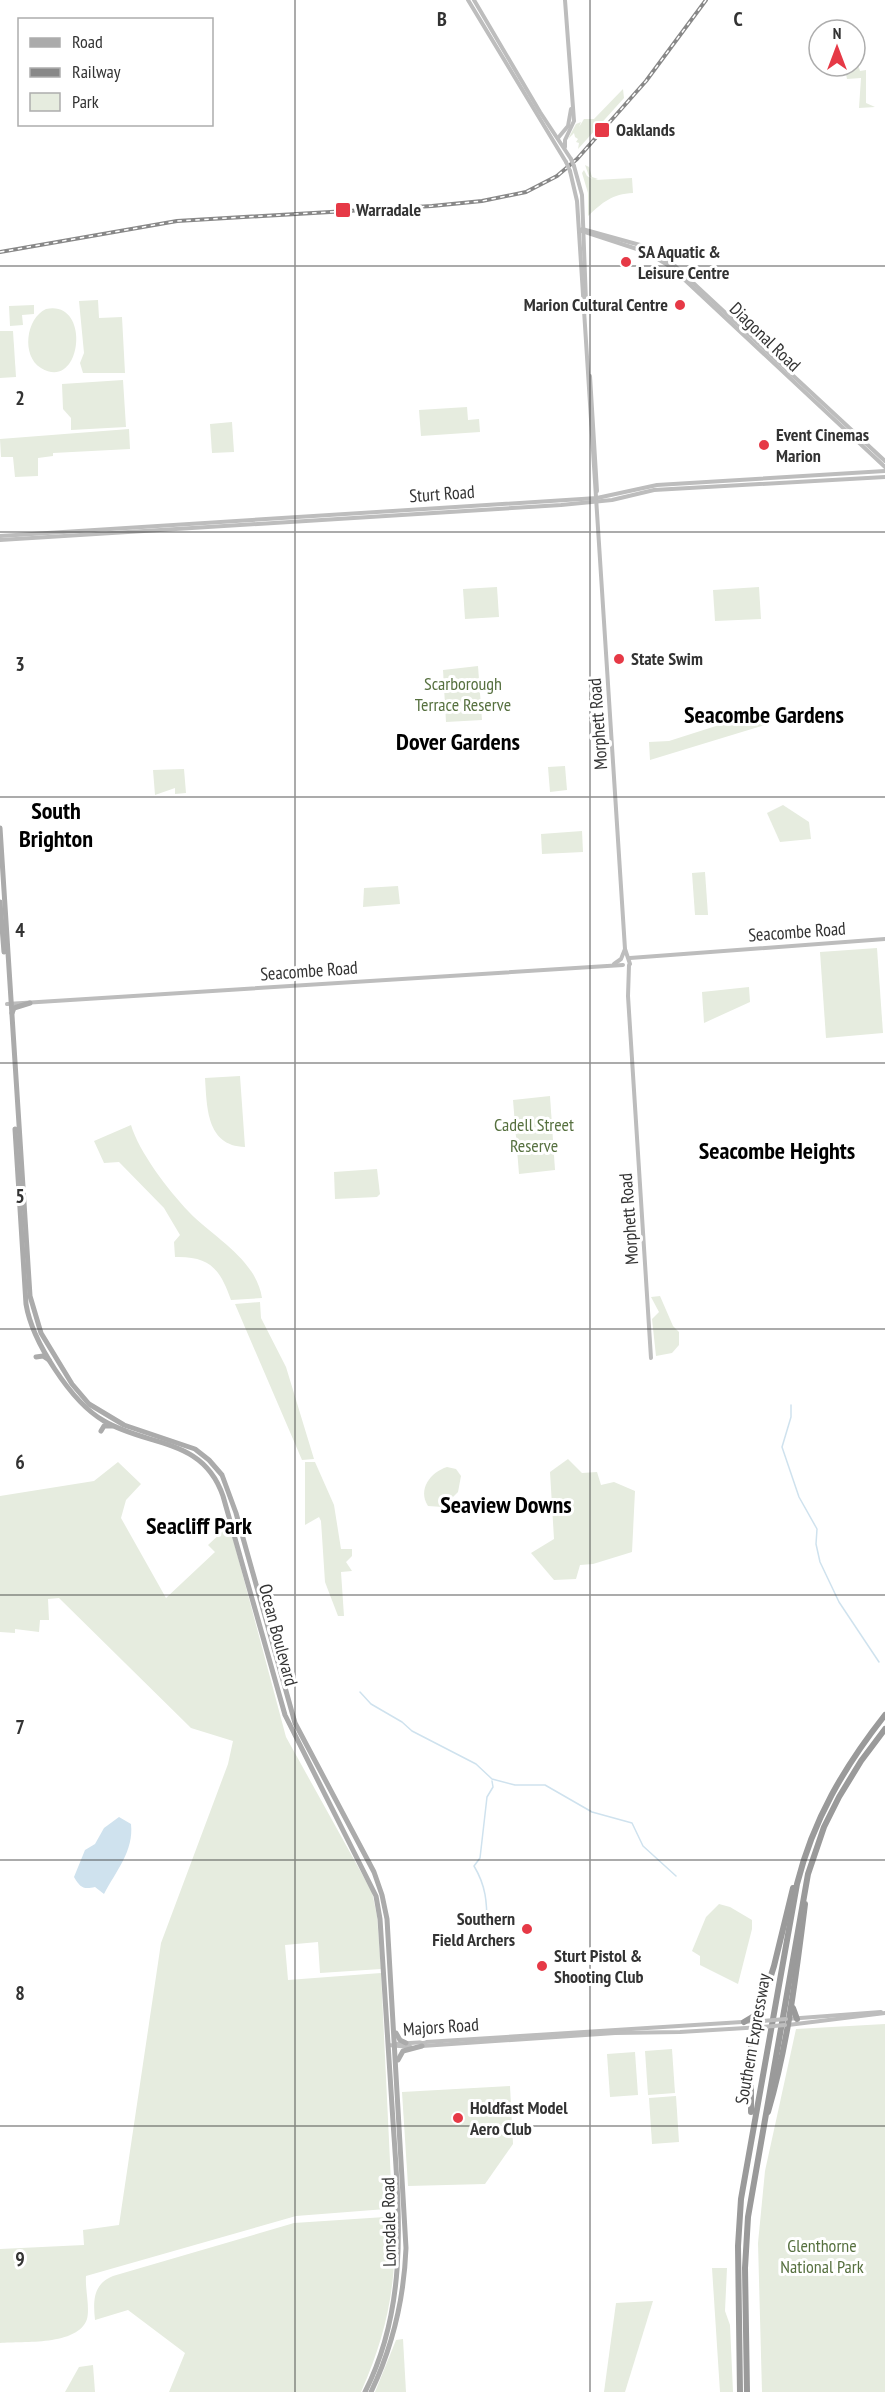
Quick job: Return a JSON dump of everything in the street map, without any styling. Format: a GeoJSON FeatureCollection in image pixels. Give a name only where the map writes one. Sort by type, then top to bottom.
{"type":"FeatureCollection","features":[{"type":"Feature","properties":{"kind":"highway","name":"Southern Expressway"},"geometry":{"type":"LineString","coordinates":[[740,2392],[738,2246],[741,2199],[750,2137],[803,1862],[832,1792],[855,1754],[885,1715]]}},
{"type":"Feature","properties":{"kind":"highway","name":"Southern Expressway"},"geometry":{"type":"LineString","coordinates":[[747,2392],[746,2246],[760,2138],[808,1874],[824,1827],[839,1797],[861,1761],[885,1729]]}},
{"type":"Feature","properties":{"kind":"highway"},"geometry":{"type":"LineString","coordinates":[[751,2039],[759,2024],[791,1892],[803,1862]]}},
{"type":"Feature","properties":{"kind":"highway"},"geometry":{"type":"LineString","coordinates":[[797,2019],[793,2012],[793,2002],[808,1874]]}},
{"type":"Feature","properties":{"kind":"highway"},"geometry":{"type":"LineString","coordinates":[[760,2138],[776,2083],[793,2002]]}},
{"type":"Feature","properties":{"kind":"highway"},"geometry":{"type":"LineString","coordinates":[[750,2137],[751,2039],[746,2025],[757,2015],[762,2006]]}},
{"type":"Feature","properties":{"kind":"main road"},"geometry":{"type":"LineString","coordinates":[[468,0],[564,157]]}},
{"type":"Feature","properties":{"kind":"main road"},"geometry":{"type":"LineString","coordinates":[[474,0],[540,112],[571,159],[581,185],[583,214],[581,230]]}},
{"type":"Feature","properties":{"kind":"main road"},"geometry":{"type":"LineString","coordinates":[[565,148],[565,140],[574,121],[566,0]]}},
{"type":"Feature","properties":{"kind":"main road"},"geometry":{"type":"LineString","coordinates":[[558,138],[568,126],[572,108]]}},
{"type":"Feature","properties":{"kind":"main road"},"geometry":{"type":"LineString","coordinates":[[558,138],[576,194],[581,230]]}},
{"type":"Feature","properties":{"kind":"main road"},"geometry":{"type":"LineString","coordinates":[[583,214],[586,224],[594,233],[587,237],[584,244]]}},
{"type":"Feature","properties":{"kind":"main road","name":"Diagonal Road"},"geometry":{"type":"LineString","coordinates":[[581,230],[640,245],[675,266],[885,460]]}},
{"type":"Feature","properties":{"kind":"main road","name":"Morphett Road"},"geometry":{"type":"LineString","coordinates":[[581,230],[584,244],[596,486]]}},
{"type":"Feature","properties":{"kind":"main road","name":"Morphett Road"},"geometry":{"type":"LineString","coordinates":[[581,230],[625,950],[622,958],[627,972]]}},
{"type":"Feature","properties":{"kind":"main road","name":"Diagonal Road"},"geometry":{"type":"LineString","coordinates":[[594,233],[646,252],[671,267],[885,469]]}},
{"type":"Feature","properties":{"kind":"main road"},"geometry":{"type":"LineString","coordinates":[[789,371],[796,385]]}},
{"type":"Feature","properties":{"kind":"main road"},"geometry":{"type":"LineString","coordinates":[[836,414],[847,432]]}},
{"type":"Feature","properties":{"kind":"main road"},"geometry":{"type":"LineString","coordinates":[[868,472],[878,468],[879,462]]}},
{"type":"Feature","properties":{"kind":"main road","name":"Sturt Road"},"geometry":{"type":"LineString","coordinates":[[0,538],[612,500],[647,491],[690,485],[885,469]]}},
{"type":"Feature","properties":{"kind":"main road","name":"Sturt Road"},"geometry":{"type":"LineString","coordinates":[[0,538],[587,498],[597,500],[648,486],[885,477]]}},
{"type":"Feature","properties":{"kind":"main road"},"geometry":{"type":"LineString","coordinates":[[810,478],[845,479]]}},
{"type":"Feature","properties":{"kind":"main road"},"geometry":{"type":"LineString","coordinates":[[587,498],[592,495],[596,486],[605,497]]}},
{"type":"Feature","properties":{"kind":"main road"},"geometry":{"type":"LineString","coordinates":[[598,510],[602,504],[612,500]]}},
{"type":"Feature","properties":{"kind":"main road"},"geometry":{"type":"LineString","coordinates":[[0,828],[8,1004],[11,1020],[29,1308]]}},
{"type":"Feature","properties":{"kind":"main road"},"geometry":{"type":"LineString","coordinates":[[0,903],[29,1308]]}},
{"type":"Feature","properties":{"kind":"main road","name":"Seacombe Road"},"geometry":{"type":"LineString","coordinates":[[613,964],[622,958],[629,957],[885,939]]}},
{"type":"Feature","properties":{"kind":"main road","name":"Morphett Road"},"geometry":{"type":"LineString","coordinates":[[625,950],[629,957]]}},
{"type":"Feature","properties":{"kind":"main road"},"geometry":{"type":"LineString","coordinates":[[629,957],[629,964]]}},
{"type":"Feature","properties":{"kind":"main road"},"geometry":{"type":"LineString","coordinates":[[629,964],[639,957]]}},
{"type":"Feature","properties":{"kind":"main road","name":"Morphett Road"},"geometry":{"type":"LineString","coordinates":[[629,964],[627,972],[651,1358]]}},
{"type":"Feature","properties":{"kind":"main road","name":"Seacombe Road"},"geometry":{"type":"LineString","coordinates":[[8,1004],[629,964]]}},
{"type":"Feature","properties":{"kind":"main road"},"geometry":{"type":"LineString","coordinates":[[9,989],[12,998],[18,1004]]}},
{"type":"Feature","properties":{"kind":"main road"},"geometry":{"type":"LineString","coordinates":[[11,1020],[14,1008],[30,1003]]}},
{"type":"Feature","properties":{"kind":"main road","name":"Ocean Boulevard"},"geometry":{"type":"LineString","coordinates":[[29,1308],[32,1328],[67,1387],[94,1414],[113,1426],[183,1450],[205,1464],[220,1487],[289,1725],[376,1896],[392,2046]]}},
{"type":"Feature","properties":{"kind":"main road","name":"Ocean Boulevard"},"geometry":{"type":"LineString","coordinates":[[29,1308],[61,1366],[79,1394],[89,1404],[124,1425],[195,1449],[216,1468],[230,1493],[295,1723],[379,1884],[387,1919],[392,2007],[390,2019]]}},
{"type":"Feature","properties":{"kind":"main road"},"geometry":{"type":"LineString","coordinates":[[42,1346],[37,1357],[46,1357],[53,1364]]}},
{"type":"Feature","properties":{"kind":"main road"},"geometry":{"type":"LineString","coordinates":[[94,1414],[101,1429],[104,1426],[113,1426]]}},
{"type":"Feature","properties":{"kind":"main road"},"geometry":{"type":"LineString","coordinates":[[222,1527],[231,1528],[236,1539]]}},
{"type":"Feature","properties":{"kind":"main road"},"geometry":{"type":"LineString","coordinates":[[245,1573],[245,1561],[249,1561]]}},
{"type":"Feature","properties":{"kind":"main road","name":"Majors Road"},"geometry":{"type":"LineString","coordinates":[[787,2022],[797,2019],[885,2012]]}},
{"type":"Feature","properties":{"kind":"main road","name":"Majors Road"},"geometry":{"type":"LineString","coordinates":[[392,2046],[406,2043],[746,2025],[885,2012]]}},
{"type":"Feature","properties":{"kind":"main road"},"geometry":{"type":"LineString","coordinates":[[390,2019],[397,2037],[406,2043]]}},
{"type":"Feature","properties":{"kind":"main road","name":"Majors Road"},"geometry":{"type":"LineString","coordinates":[[392,2046],[422,2046],[527,2037]]}},
{"type":"Feature","properties":{"kind":"main road","name":"Lonsdale Road"},"geometry":{"type":"LineString","coordinates":[[365,2392],[391,2321],[399,2276],[397,2076],[392,2046]]}},
{"type":"Feature","properties":{"kind":"main road","name":"Lonsdale Road"},"geometry":{"type":"LineString","coordinates":[[371,2392],[388,2354],[400,2309],[405,2278],[404,2191],[397,2133],[392,2046]]}},
{"type":"Feature","properties":{"kind":"main road"},"geometry":{"type":"LineString","coordinates":[[397,2076],[401,2052],[422,2046]]}},
{"type":"Feature","properties":{"kind":"main road"},"geometry":{"type":"LineString","coordinates":[[397,2187],[395,2206],[388,2213],[397,2220],[400,2239]]}},
{"type":"Feature","properties":{"kind":"main road"},"geometry":{"type":"LineString","coordinates":[[404,2191],[402,2208],[399,2212],[406,2232]]}},
{"type":"Feature","properties":{"kind":"main road"},"geometry":{"type":"LineString","coordinates":[[391,2321],[396,2309],[400,2309]]}},
{"type":"Feature","properties":{"kind":"green space"},"geometry":{"type":"Polygon","coordinates":[[[861,78],[866,78],[866,103],[875,107],[859,108],[861,78]]]}},
{"type":"Feature","properties":{"kind":"green space"},"geometry":{"type":"Polygon","coordinates":[[[623,89],[624,98],[578,149],[579,143],[576,142],[578,139],[574,133],[568,139],[576,124],[581,122],[579,127],[584,119],[594,119],[623,89]]]}},
{"type":"Feature","properties":{"kind":"green space"},"geometry":{"type":"Polygon","coordinates":[[[585,165],[589,167],[592,177],[598,179],[595,180],[632,178],[633,193],[619,195],[608,200],[588,216],[588,193],[582,173],[584,170],[587,176],[593,179],[589,176],[585,165]]]}},
{"type":"Feature","properties":{"kind":"green space"},"geometry":{"type":"Polygon","coordinates":[[[98,300],[99,318],[122,317],[125,373],[83,373],[80,363],[84,353],[79,301],[98,300]]]}},
{"type":"Feature","properties":{"kind":"green space"},"geometry":{"type":"Polygon","coordinates":[[[34,305],[34,314],[22,315],[23,325],[10,326],[9,306],[34,305]]]}},
{"type":"Feature","properties":{"kind":"green space"},"geometry":{"type":"Polygon","coordinates":[[[46,309],[61,310],[70,318],[75,330],[76,344],[73,358],[66,368],[55,372],[41,368],[35,362],[29,346],[30,328],[39,314],[46,309]]]}},
{"type":"Feature","properties":{"kind":"green space"},"geometry":{"type":"Polygon","coordinates":[[[0,331],[13,331],[16,377],[0,378],[0,331]]]}},
{"type":"Feature","properties":{"kind":"green space"},"geometry":{"type":"Polygon","coordinates":[[[123,380],[126,427],[71,430],[71,418],[63,409],[62,384],[123,380]]]}},
{"type":"Feature","properties":{"kind":"green space"},"geometry":{"type":"Polygon","coordinates":[[[467,407],[468,420],[479,419],[480,432],[421,436],[419,410],[467,407]]]}},
{"type":"Feature","properties":{"kind":"green space"},"geometry":{"type":"Polygon","coordinates":[[[232,422],[234,452],[212,453],[210,424],[232,422]]]}},
{"type":"Feature","properties":{"kind":"green space"},"geometry":{"type":"Polygon","coordinates":[[[129,429],[130,449],[53,453],[53,456],[38,458],[38,476],[15,477],[13,457],[1,457],[0,439],[129,429]]]}},
{"type":"Feature","properties":{"kind":"green space"},"geometry":{"type":"Polygon","coordinates":[[[497,587],[499,617],[465,619],[463,589],[497,587]]]}},
{"type":"Feature","properties":{"kind":"green space"},"geometry":{"type":"Polygon","coordinates":[[[759,587],[761,619],[715,621],[713,590],[759,587]]]}},
{"type":"Feature","properties":{"kind":"green space","name":"Scarborough Terrace Reserve"},"geometry":{"type":"Polygon","coordinates":[[[478,666],[482,720],[446,722],[443,670],[478,666]]]}},
{"type":"Feature","properties":{"kind":"green space"},"geometry":{"type":"Polygon","coordinates":[[[763,711],[765,725],[650,760],[649,742],[669,741],[763,711]]]}},
{"type":"Feature","properties":{"kind":"green space"},"geometry":{"type":"Polygon","coordinates":[[[565,766],[567,790],[550,792],[548,767],[565,766]]]}},
{"type":"Feature","properties":{"kind":"green space"},"geometry":{"type":"Polygon","coordinates":[[[184,769],[186,793],[175,794],[175,788],[155,795],[153,770],[184,769]]]}},
{"type":"Feature","properties":{"kind":"green space"},"geometry":{"type":"Polygon","coordinates":[[[783,805],[809,822],[811,839],[780,842],[767,813],[783,805]]]}},
{"type":"Feature","properties":{"kind":"green space"},"geometry":{"type":"Polygon","coordinates":[[[582,831],[583,852],[542,854],[541,834],[582,831]]]}},
{"type":"Feature","properties":{"kind":"green space"},"geometry":{"type":"Polygon","coordinates":[[[705,872],[708,915],[695,915],[692,873],[705,872]]]}},
{"type":"Feature","properties":{"kind":"green space"},"geometry":{"type":"Polygon","coordinates":[[[398,886],[400,904],[363,907],[364,888],[398,886]]]}},
{"type":"Feature","properties":{"kind":"green space"},"geometry":{"type":"Polygon","coordinates":[[[877,948],[883,1033],[826,1038],[820,952],[877,948]]]}},
{"type":"Feature","properties":{"kind":"green space"},"geometry":{"type":"Polygon","coordinates":[[[749,987],[750,1002],[704,1023],[702,992],[749,987]]]}},
{"type":"Feature","properties":{"kind":"green space"},"geometry":{"type":"Polygon","coordinates":[[[240,1076],[245,1147],[232,1145],[216,1132],[208,1112],[205,1078],[240,1076]]]}},
{"type":"Feature","properties":{"kind":"green space","name":"Cadell Street Reserve"},"geometry":{"type":"Polygon","coordinates":[[[550,1096],[555,1170],[519,1174],[513,1100],[550,1096]]]}},
{"type":"Feature","properties":{"kind":"green space"},"geometry":{"type":"Polygon","coordinates":[[[131,1125],[147,1159],[172,1193],[199,1222],[243,1261],[252,1272],[262,1298],[231,1300],[223,1280],[212,1266],[197,1259],[175,1257],[174,1242],[180,1235],[164,1208],[119,1162],[104,1163],[94,1141],[131,1125]]]}},
{"type":"Feature","properties":{"kind":"green space"},"geometry":{"type":"Polygon","coordinates":[[[377,1169],[380,1194],[377,1197],[335,1199],[334,1172],[377,1169]]]}},
{"type":"Feature","properties":{"kind":"green space"},"geometry":{"type":"Polygon","coordinates":[[[660,1296],[673,1326],[679,1332],[679,1345],[672,1353],[656,1356],[652,1319],[659,1312],[651,1297],[660,1296]]]}},
{"type":"Feature","properties":{"kind":"green space"},"geometry":{"type":"Polygon","coordinates":[[[260,1302],[261,1318],[286,1367],[314,1459],[302,1460],[235,1304],[260,1302]]]}},
{"type":"Feature","properties":{"kind":"green space"},"geometry":{"type":"Polygon","coordinates":[[[568,1459],[582,1473],[597,1472],[601,1485],[614,1482],[635,1491],[632,1552],[593,1564],[580,1565],[576,1579],[554,1580],[531,1553],[554,1539],[550,1472],[568,1459]]]}},
{"type":"Feature","properties":{"kind":"green space"},"geometry":{"type":"Polygon","coordinates":[[[118,1462],[141,1484],[126,1500],[121,1518],[166,1598],[215,1552],[208,1545],[223,1531],[227,1530],[232,1535],[286,1737],[372,1892],[377,1916],[381,1969],[320,1973],[318,1942],[285,1945],[288,1980],[381,1973],[392,2203],[386,2209],[296,2216],[86,2276],[88,2314],[82,2328],[62,2338],[35,2342],[0,2343],[0,2249],[84,2245],[83,2230],[119,2225],[161,1943],[228,1764],[233,1741],[191,1728],[59,1598],[48,1599],[49,1620],[40,1620],[39,1632],[15,1629],[15,1633],[0,1632],[0,1496],[94,1481],[118,1462]]]}},
{"type":"Feature","properties":{"kind":"green space"},"geometry":{"type":"Polygon","coordinates":[[[305,1462],[315,1462],[334,1505],[341,1549],[352,1549],[352,1556],[346,1562],[352,1571],[341,1572],[344,1616],[338,1616],[325,1582],[321,1521],[319,1517],[305,1525],[305,1462]]]}},
{"type":"Feature","properties":{"kind":"green space"},"geometry":{"type":"Polygon","coordinates":[[[447,1467],[456,1469],[461,1476],[458,1492],[443,1507],[428,1506],[424,1493],[427,1482],[441,1469],[447,1467]]]}},
{"type":"Feature","properties":{"kind":"green space"},"geometry":{"type":"Polygon","coordinates":[[[719,1904],[730,1907],[752,1920],[752,1929],[738,1984],[700,1965],[700,1956],[692,1951],[706,1917],[719,1904]]]}},
{"type":"Feature","properties":{"kind":"green space","name":"Glenthorne National Park"},"geometry":{"type":"Polygon","coordinates":[[[885,2024],[885,2392],[762,2392],[758,2243],[765,2171],[796,2029],[885,2024]]]}},
{"type":"Feature","properties":{"kind":"green space"},"geometry":{"type":"Polygon","coordinates":[[[672,2049],[675,2093],[648,2095],[645,2051],[672,2049]]]}},
{"type":"Feature","properties":{"kind":"green space"},"geometry":{"type":"Polygon","coordinates":[[[635,2052],[638,2095],[610,2097],[607,2054],[635,2052]]]}},
{"type":"Feature","properties":{"kind":"green space","name":"Holdfast Model Aero Club"},"geometry":{"type":"Polygon","coordinates":[[[510,2086],[513,2144],[485,2184],[408,2186],[402,2092],[510,2086]]]}},
{"type":"Feature","properties":{"kind":"green space"},"geometry":{"type":"Polygon","coordinates":[[[676,2096],[679,2142],[652,2144],[649,2098],[676,2096]]]}},
{"type":"Feature","properties":{"kind":"green space"},"geometry":{"type":"Polygon","coordinates":[[[390,2217],[395,2226],[395,2249],[388,2311],[377,2351],[361,2392],[169,2392],[185,2353],[128,2310],[95,2320],[94,2306],[98,2288],[106,2279],[113,2276],[294,2223],[390,2217]]]}},
{"type":"Feature","properties":{"kind":"green space"},"geometry":{"type":"Polygon","coordinates":[[[712,2268],[727,2268],[725,2311],[730,2325],[733,2392],[720,2392],[712,2268]]]}},
{"type":"Feature","properties":{"kind":"green space"},"geometry":{"type":"Polygon","coordinates":[[[653,2301],[625,2392],[604,2392],[616,2303],[653,2301]]]}},
{"type":"Feature","properties":{"kind":"green space"},"geometry":{"type":"Polygon","coordinates":[[[403,2339],[406,2392],[375,2392],[396,2340],[403,2339]]]}},
{"type":"Feature","properties":{"kind":"green space"},"geometry":{"type":"Polygon","coordinates":[[[93,2365],[95,2392],[65,2392],[79,2367],[93,2365]]]}},
{"type":"Feature","properties":{"kind":"water"},"geometry":{"type":"Polygon","coordinates":[[[119,1817],[131,1824],[130,1843],[123,1860],[104,1894],[95,1887],[82,1887],[74,1877],[85,1850],[95,1844],[104,1828],[119,1817]]]}},
{"type":"Feature","properties":{"kind":"waterway"},"geometry":{"type":"LineString","coordinates":[[791,1405],[791,1417],[782,1447],[799,1497],[817,1529],[816,1544],[820,1562],[839,1602],[879,1662]]}},
{"type":"Feature","properties":{"kind":"waterway"},"geometry":{"type":"LineString","coordinates":[[360,1692],[371,1704],[402,1722],[412,1731],[476,1764],[492,1779],[515,1785],[545,1785],[592,1812],[632,1823],[643,1846],[676,1876]]}},
{"type":"Feature","properties":{"kind":"waterway"},"geometry":{"type":"LineString","coordinates":[[487,1925],[485,1894],[474,1866],[480,1858],[487,1797],[493,1787],[492,1781]]}},
{"type":"Feature","properties":{"kind":"railway"},"geometry":{"type":"LineString","coordinates":[[0,252],[177,221],[432,206],[482,201],[526,192],[557,176],[577,159],[646,81],[706,0]]}},
{"type":"Feature","properties":{"kind":"place","name":"Oaklands"},"geometry":{"type":"Point","coordinates":[602,130]}},
{"type":"Feature","properties":{"kind":"place","name":"Warradale"},"geometry":{"type":"Point","coordinates":[343,210]}},
{"type":"Feature","properties":{"kind":"place","name":"SA Aquatic & Leisure Centre"},"geometry":{"type":"Point","coordinates":[626,262]}},
{"type":"Feature","properties":{"kind":"place","name":"Marion Cultural Centre"},"geometry":{"type":"Point","coordinates":[680,305]}},
{"type":"Feature","properties":{"kind":"place","name":"Event Cinemas Marion"},"geometry":{"type":"Point","coordinates":[764,445]}},
{"type":"Feature","properties":{"kind":"place","name":"State Swim"},"geometry":{"type":"Point","coordinates":[619,659]}},
{"type":"Feature","properties":{"kind":"place","name":"Southern Field Archers"},"geometry":{"type":"Point","coordinates":[527,1929]}},
{"type":"Feature","properties":{"kind":"place","name":"Sturt Pistol & Shooting Club"},"geometry":{"type":"Point","coordinates":[542,1966]}},
{"type":"Feature","properties":{"kind":"place","name":"Holdfast Model Aero Club"},"geometry":{"type":"Point","coordinates":[458,2118]}},
{"type":"Feature","properties":{"kind":"district","name":"Seacombe Gardens"},"geometry":{"type":"Point","coordinates":[764,715]}},
{"type":"Feature","properties":{"kind":"district","name":"Dover Gardens"},"geometry":{"type":"Point","coordinates":[458,742]}},
{"type":"Feature","properties":{"kind":"district","name":"South Brighton"},"geometry":{"type":"Point","coordinates":[56,825]}},
{"type":"Feature","properties":{"kind":"district","name":"Seacombe Heights"},"geometry":{"type":"Point","coordinates":[777,1151]}},
{"type":"Feature","properties":{"kind":"district","name":"Seaview Downs"},"geometry":{"type":"Point","coordinates":[506,1505]}},
{"type":"Feature","properties":{"kind":"district","name":"Seacliff Park"},"geometry":{"type":"Point","coordinates":[199,1526]}}]}
